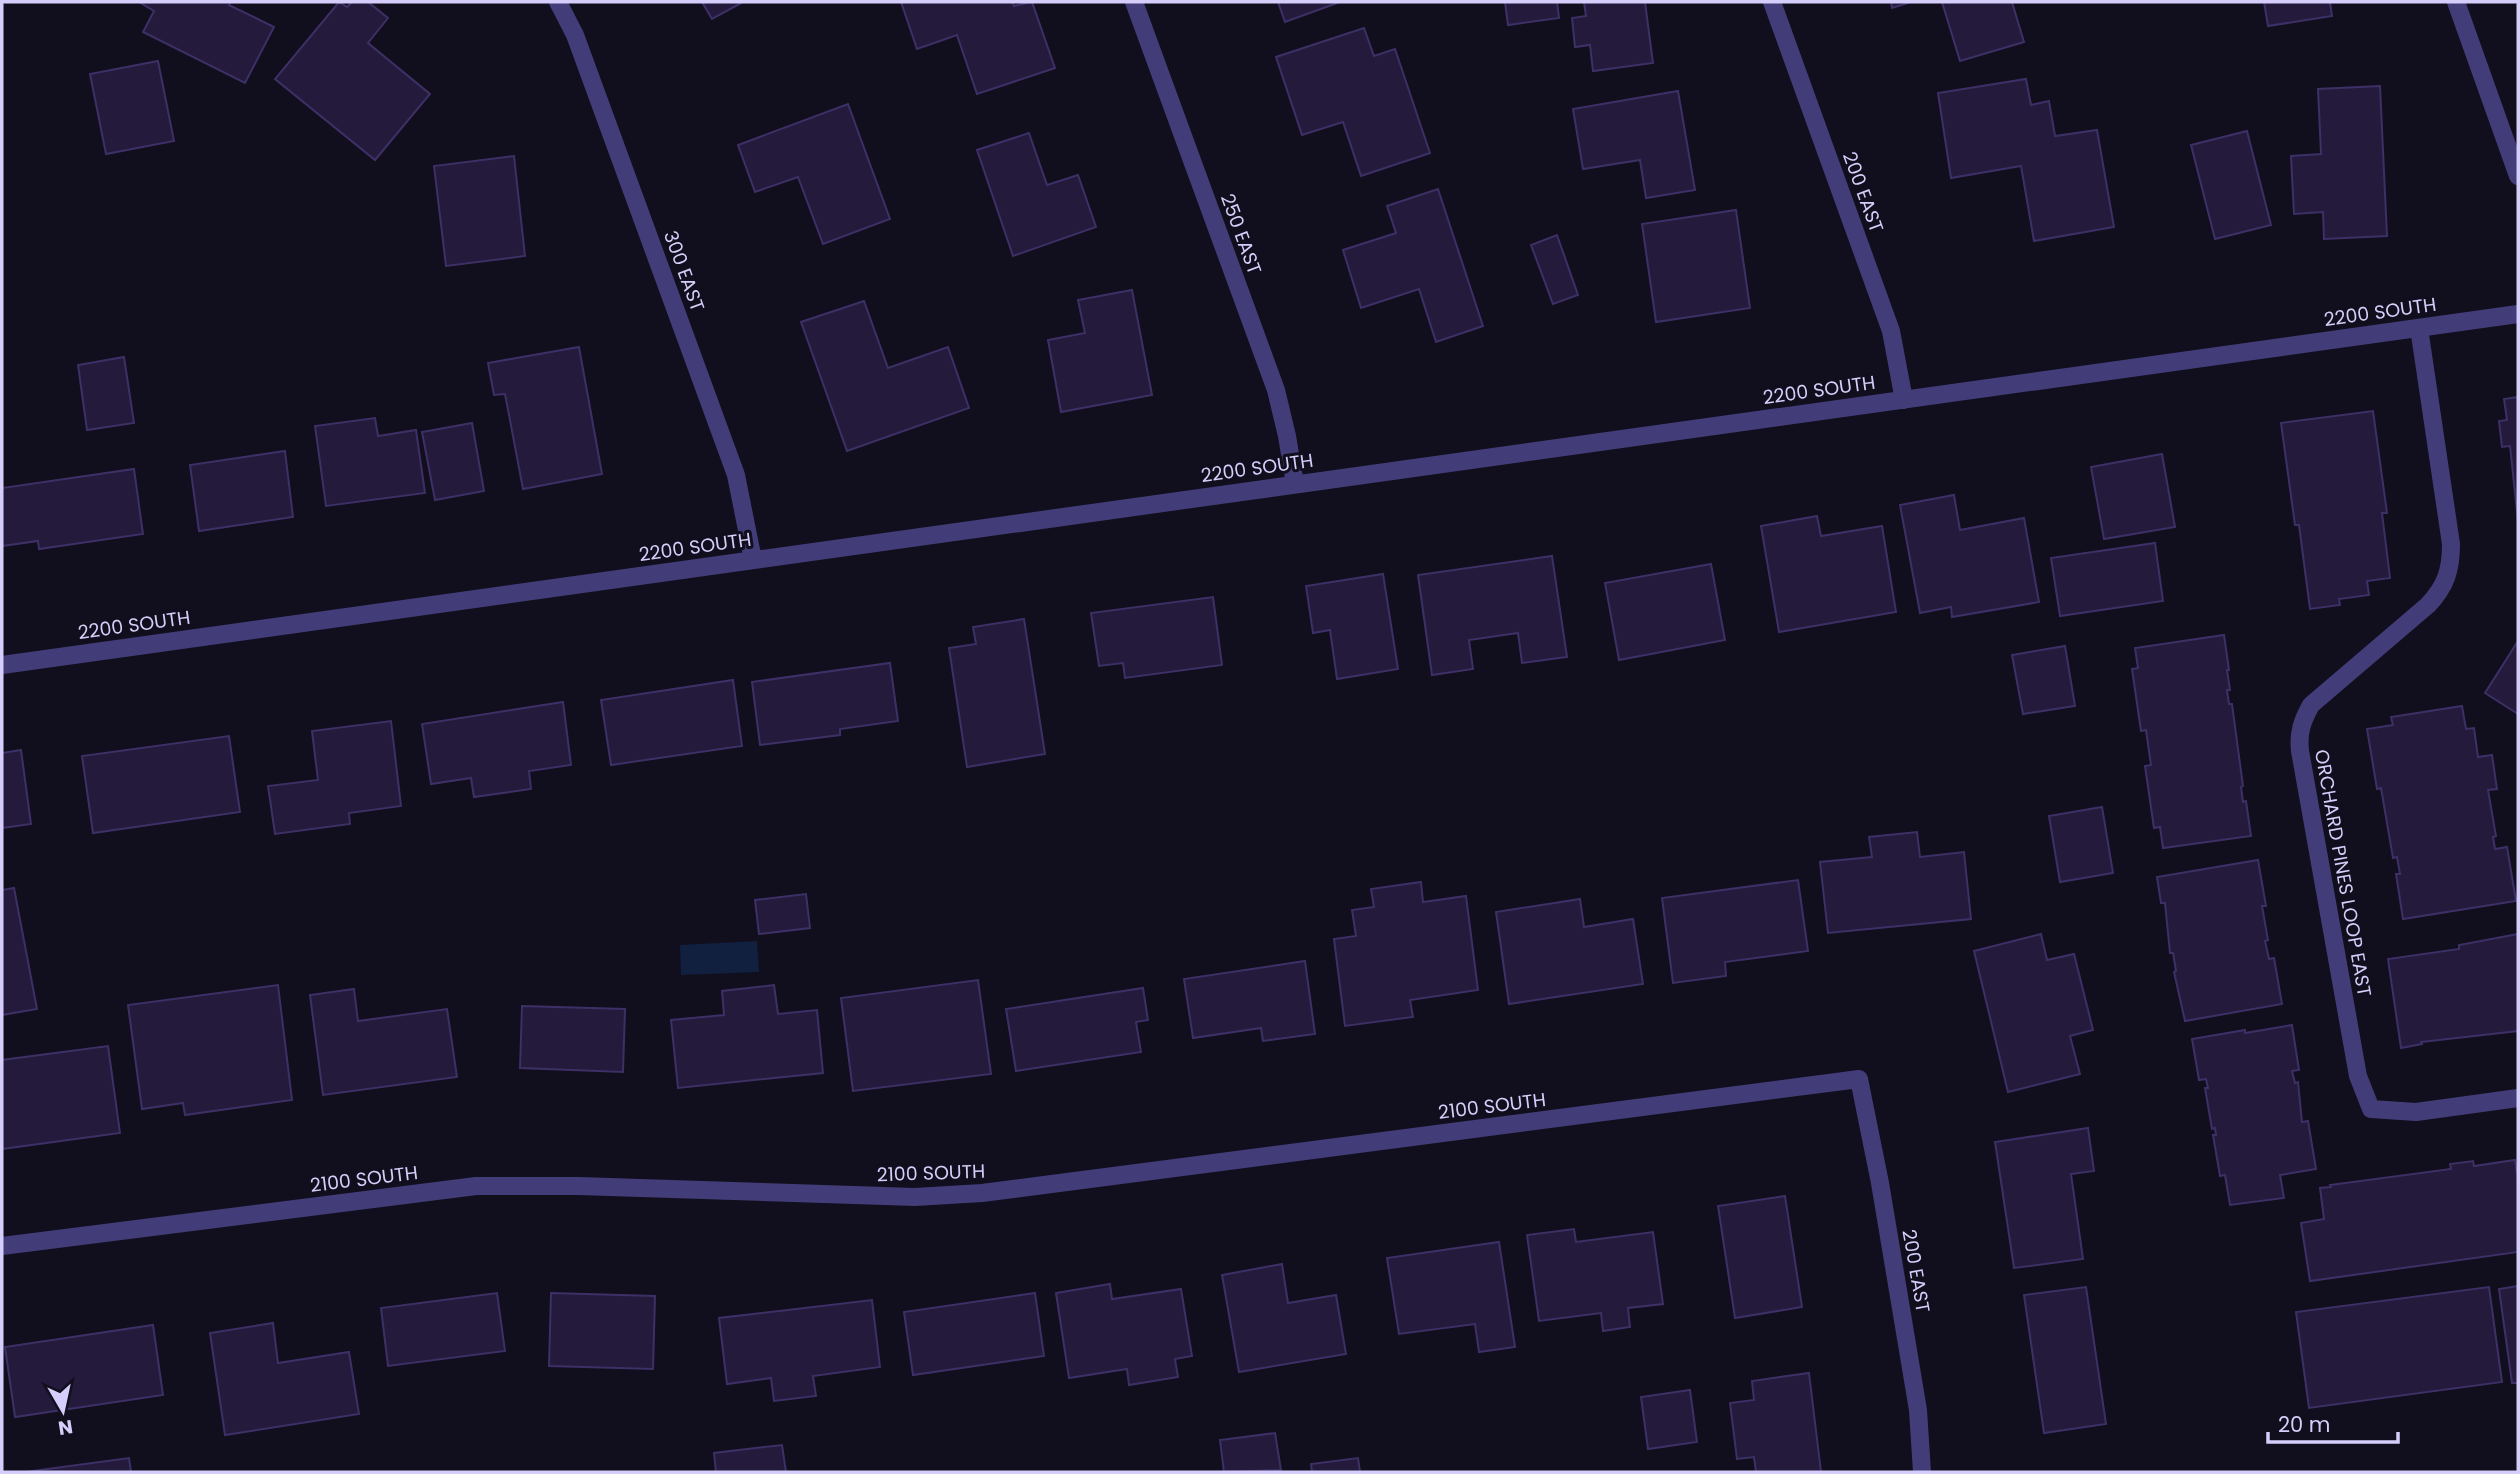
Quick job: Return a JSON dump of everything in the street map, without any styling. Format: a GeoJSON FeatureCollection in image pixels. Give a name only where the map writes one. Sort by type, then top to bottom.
{"type":"FeatureCollection","features":[{"type":"Feature","properties":{"kind":"street","name":"300 EAST"},"geometry":{"type":"LineString","coordinates":[[558,2],[575,35],[736,475],[753,560]]}},
{"type":"Feature","properties":{"kind":"street","name":"250 EAST"},"geometry":{"type":"LineString","coordinates":[[1134,2],[1276,390],[1295,484]]}},
{"type":"Feature","properties":{"kind":"street","name":"200 EAST"},"geometry":{"type":"LineString","coordinates":[[1772,2],[1891,331],[1904,400]]}},
{"type":"Feature","properties":{"kind":"street"},"geometry":{"type":"LineString","coordinates":[[2456,2],[2518,176]]}},
{"type":"Feature","properties":{"kind":"street","name":"2200 SOUTH"},"geometry":{"type":"LineString","coordinates":[[2,665],[2518,314]]}},
{"type":"Feature","properties":{"kind":"street","name":"ORCHARD PINES LOOP EAST"},"geometry":{"type":"LineString","coordinates":[[2419,328],[2451,544],[2448,578],[2440,593],[2311,705],[2302,720],[2298,735],[2358,1076],[2371,1109],[2416,1112],[2518,1098]]}},
{"type":"Feature","properties":{"kind":"street","name":"200 EAST"},"geometry":{"type":"LineString","coordinates":[[1859,1079],[1880,1183],[1918,1410],[1922,1472]]}},
{"type":"Feature","properties":{"kind":"street","name":"2100 SOUTH"},"geometry":{"type":"LineString","coordinates":[[2,1246],[476,1186],[579,1186],[915,1197],[982,1192],[1859,1079]]}},
{"type":"Feature","properties":{"kind":"water"},"geometry":{"type":"Polygon","coordinates":[[[757,941],[759,972],[681,975],[680,945],[757,941]]]}},
{"type":"Feature","properties":{"kind":"building"},"geometry":{"type":"Polygon","coordinates":[[[139,2],[231,2],[229,5],[274,27],[245,83],[143,32],[154,11],[139,2]]]}},
{"type":"Feature","properties":{"kind":"building"},"geometry":{"type":"Polygon","coordinates":[[[339,2],[347,7],[352,2],[368,2],[388,18],[368,43],[430,94],[375,160],[275,79],[339,2]]]}},
{"type":"Feature","properties":{"kind":"building"},"geometry":{"type":"Polygon","coordinates":[[[702,2],[743,2],[712,19],[702,2]]]}},
{"type":"Feature","properties":{"kind":"building"},"geometry":{"type":"Polygon","coordinates":[[[901,2],[1012,2],[1014,6],[1032,2],[1055,68],[977,94],[957,35],[917,49],[901,2]]]}},
{"type":"Feature","properties":{"kind":"building"},"geometry":{"type":"Polygon","coordinates":[[[1278,2],[1340,2],[1285,22],[1278,2]]]}},
{"type":"Feature","properties":{"kind":"building"},"geometry":{"type":"Polygon","coordinates":[[[1505,2],[1557,2],[1559,18],[1508,25],[1505,2]]]}},
{"type":"Feature","properties":{"kind":"building"},"geometry":{"type":"Polygon","coordinates":[[[1584,2],[1645,2],[1653,63],[1593,71],[1590,45],[1575,47],[1572,18],[1586,16],[1584,2]]]}},
{"type":"Feature","properties":{"kind":"building"},"geometry":{"type":"Polygon","coordinates":[[[1891,2],[1911,2],[1892,8],[1891,2]]]}},
{"type":"Feature","properties":{"kind":"building"},"geometry":{"type":"Polygon","coordinates":[[[1942,2],[2012,2],[2024,42],[1960,61],[1942,2]]]}},
{"type":"Feature","properties":{"kind":"building"},"geometry":{"type":"Polygon","coordinates":[[[2264,2],[2330,2],[2332,16],[2268,26],[2264,2]]]}},
{"type":"Feature","properties":{"kind":"building"},"geometry":{"type":"Polygon","coordinates":[[[1364,28],[1374,56],[1395,49],[1430,153],[1361,176],[1343,122],[1302,135],[1276,57],[1364,28]]]}},
{"type":"Feature","properties":{"kind":"building"},"geometry":{"type":"Polygon","coordinates":[[[158,61],[174,141],[106,154],[90,74],[158,61]]]}},
{"type":"Feature","properties":{"kind":"building"},"geometry":{"type":"Polygon","coordinates":[[[2026,79],[2031,105],[2049,101],[2055,136],[2097,130],[2114,227],[2034,241],[2021,166],[1951,178],[1938,93],[2026,79]]]}},
{"type":"Feature","properties":{"kind":"building"},"geometry":{"type":"Polygon","coordinates":[[[2380,86],[2387,236],[2324,239],[2323,212],[2294,214],[2291,156],[2321,154],[2318,89],[2380,86]]]}},
{"type":"Feature","properties":{"kind":"building"},"geometry":{"type":"Polygon","coordinates":[[[1678,91],[1695,190],[1646,198],[1640,160],[1583,169],[1573,109],[1678,91]]]}},
{"type":"Feature","properties":{"kind":"building"},"geometry":{"type":"Polygon","coordinates":[[[848,104],[890,219],[823,244],[798,177],[755,192],[738,145],[848,104]]]}},
{"type":"Feature","properties":{"kind":"building"},"geometry":{"type":"Polygon","coordinates":[[[2247,131],[2271,225],[2215,239],[2191,145],[2247,131]]]}},
{"type":"Feature","properties":{"kind":"building"},"geometry":{"type":"Polygon","coordinates":[[[1029,133],[1047,185],[1078,175],[1096,227],[1013,256],[977,150],[1029,133]]]}},
{"type":"Feature","properties":{"kind":"building"},"geometry":{"type":"Polygon","coordinates":[[[514,156],[525,256],[446,266],[434,166],[514,156]]]}},
{"type":"Feature","properties":{"kind":"building"},"geometry":{"type":"Polygon","coordinates":[[[1438,189],[1483,326],[1436,342],[1419,289],[1361,308],[1343,250],[1396,233],[1387,206],[1438,189]]]}},
{"type":"Feature","properties":{"kind":"building"},"geometry":{"type":"Polygon","coordinates":[[[1736,210],[1750,308],[1656,322],[1642,224],[1736,210]]]}},
{"type":"Feature","properties":{"kind":"building"},"geometry":{"type":"Polygon","coordinates":[[[1557,235],[1578,295],[1553,304],[1531,245],[1557,235]]]}},
{"type":"Feature","properties":{"kind":"building"},"geometry":{"type":"Polygon","coordinates":[[[1132,290],[1152,395],[1061,412],[1048,340],[1085,333],[1078,300],[1132,290]]]}},
{"type":"Feature","properties":{"kind":"building"},"geometry":{"type":"Polygon","coordinates":[[[864,301],[888,368],[948,347],[969,408],[847,451],[801,322],[864,301]]]}},
{"type":"Feature","properties":{"kind":"building"},"geometry":{"type":"Polygon","coordinates":[[[579,347],[602,474],[523,489],[505,394],[494,395],[488,363],[579,347]]]}},
{"type":"Feature","properties":{"kind":"building"},"geometry":{"type":"Polygon","coordinates":[[[124,357],[134,423],[87,430],[78,365],[124,357]]]}},
{"type":"Feature","properties":{"kind":"building"},"geometry":{"type":"Polygon","coordinates":[[[2518,397],[2518,521],[2510,446],[2502,447],[2499,421],[2507,420],[2504,399],[2518,397]]]}},
{"type":"Feature","properties":{"kind":"building"},"geometry":{"type":"Polygon","coordinates":[[[2373,411],[2387,513],[2382,513],[2390,578],[2367,581],[2369,595],[2339,599],[2340,605],[2310,609],[2281,423],[2373,411]]]}},
{"type":"Feature","properties":{"kind":"building"},"geometry":{"type":"Polygon","coordinates":[[[375,418],[378,436],[416,430],[425,493],[326,506],[315,426],[375,418]]]}},
{"type":"Feature","properties":{"kind":"building"},"geometry":{"type":"Polygon","coordinates":[[[472,423],[484,491],[435,500],[422,432],[472,423]]]}},
{"type":"Feature","properties":{"kind":"building"},"geometry":{"type":"Polygon","coordinates":[[[285,451],[293,517],[199,531],[190,465],[285,451]]]}},
{"type":"Feature","properties":{"kind":"building"},"geometry":{"type":"Polygon","coordinates":[[[2162,454],[2175,527],[2104,539],[2091,467],[2162,454]]]}},
{"type":"Feature","properties":{"kind":"building"},"geometry":{"type":"Polygon","coordinates":[[[134,469],[143,534],[39,549],[38,541],[2,546],[2,488],[134,469]]]}},
{"type":"Feature","properties":{"kind":"building"},"geometry":{"type":"Polygon","coordinates":[[[1954,495],[1960,530],[2024,518],[2039,602],[1952,617],[1951,607],[1920,613],[1900,505],[1954,495]]]}},
{"type":"Feature","properties":{"kind":"building"},"geometry":{"type":"Polygon","coordinates":[[[1817,516],[1821,536],[1882,526],[1896,612],[1779,632],[1761,526],[1817,516]]]}},
{"type":"Feature","properties":{"kind":"building"},"geometry":{"type":"Polygon","coordinates":[[[2155,543],[2163,601],[2060,616],[2051,558],[2155,543]]]}},
{"type":"Feature","properties":{"kind":"building"},"geometry":{"type":"Polygon","coordinates":[[[1552,556],[1567,657],[1522,663],[1518,633],[1469,640],[1473,669],[1432,675],[1418,575],[1552,556]]]}},
{"type":"Feature","properties":{"kind":"building"},"geometry":{"type":"Polygon","coordinates":[[[1711,564],[1725,640],[1619,660],[1605,583],[1711,564]]]}},
{"type":"Feature","properties":{"kind":"building"},"geometry":{"type":"Polygon","coordinates":[[[1383,574],[1398,669],[1337,679],[1330,630],[1313,633],[1306,586],[1383,574]]]}},
{"type":"Feature","properties":{"kind":"building"},"geometry":{"type":"Polygon","coordinates":[[[1213,597],[1222,665],[1125,678],[1123,663],[1099,666],[1091,613],[1213,597]]]}},
{"type":"Feature","properties":{"kind":"building"},"geometry":{"type":"Polygon","coordinates":[[[1024,619],[1045,754],[967,767],[949,648],[976,644],[973,627],[1024,619]]]}},
{"type":"Feature","properties":{"kind":"building"},"geometry":{"type":"Polygon","coordinates":[[[2224,635],[2229,670],[2230,690],[2227,690],[2229,704],[2232,704],[2243,802],[2246,801],[2251,836],[2163,848],[2160,827],[2154,828],[2145,766],[2151,765],[2146,730],[2141,731],[2132,669],[2138,668],[2135,648],[2224,635]]]}},
{"type":"Feature","properties":{"kind":"building"},"geometry":{"type":"Polygon","coordinates":[[[2518,641],[2518,714],[2485,693],[2518,641]]]}},
{"type":"Feature","properties":{"kind":"building"},"geometry":{"type":"Polygon","coordinates":[[[2065,646],[2075,706],[2023,714],[2012,655],[2065,646]]]}},
{"type":"Feature","properties":{"kind":"building"},"geometry":{"type":"Polygon","coordinates":[[[890,663],[898,721],[840,729],[840,735],[760,745],[752,682],[890,663]]]}},
{"type":"Feature","properties":{"kind":"building"},"geometry":{"type":"Polygon","coordinates":[[[733,680],[742,746],[611,765],[601,700],[733,680]]]}},
{"type":"Feature","properties":{"kind":"building"},"geometry":{"type":"Polygon","coordinates":[[[563,702],[571,765],[529,771],[531,789],[474,797],[471,778],[431,784],[422,724],[563,702]]]}},
{"type":"Feature","properties":{"kind":"building"},"geometry":{"type":"Polygon","coordinates":[[[2462,706],[2466,729],[2474,728],[2478,757],[2492,755],[2497,789],[2488,790],[2496,836],[2493,837],[2495,849],[2507,847],[2516,901],[2403,919],[2396,874],[2400,874],[2397,857],[2393,858],[2367,729],[2393,725],[2391,717],[2462,706]]]}},
{"type":"Feature","properties":{"kind":"building"},"geometry":{"type":"Polygon","coordinates":[[[391,721],[401,806],[349,813],[350,824],[275,834],[268,786],[318,780],[312,731],[391,721]]]}},
{"type":"Feature","properties":{"kind":"building"},"geometry":{"type":"Polygon","coordinates":[[[229,736],[240,812],[93,833],[82,756],[229,736]]]}},
{"type":"Feature","properties":{"kind":"building"},"geometry":{"type":"Polygon","coordinates":[[[21,750],[31,824],[2,828],[2,753],[21,750]]]}},
{"type":"Feature","properties":{"kind":"building"},"geometry":{"type":"Polygon","coordinates":[[[2102,807],[2113,873],[2060,882],[2049,816],[2102,807]]]}},
{"type":"Feature","properties":{"kind":"building"},"geometry":{"type":"Polygon","coordinates":[[[1917,832],[1920,857],[1964,852],[1971,919],[1828,933],[1820,862],[1872,857],[1869,837],[1917,832]]]}},
{"type":"Feature","properties":{"kind":"building"},"geometry":{"type":"Polygon","coordinates":[[[2258,860],[2266,906],[2262,906],[2268,940],[2265,941],[2269,959],[2274,958],[2282,1004],[2185,1021],[2174,972],[2173,953],[2170,953],[2165,903],[2161,903],[2157,877],[2258,860]]]}},
{"type":"Feature","properties":{"kind":"building"},"geometry":{"type":"Polygon","coordinates":[[[1798,880],[1808,951],[1725,962],[1726,976],[1673,983],[1662,898],[1798,880]]]}},
{"type":"Feature","properties":{"kind":"building"},"geometry":{"type":"Polygon","coordinates":[[[1421,882],[1423,902],[1466,896],[1478,990],[1410,1000],[1413,1017],[1345,1026],[1334,939],[1356,936],[1352,910],[1374,907],[1371,889],[1421,882]]]}},
{"type":"Feature","properties":{"kind":"building"},"geometry":{"type":"Polygon","coordinates":[[[14,888],[37,1009],[2,1015],[2,890],[14,888]]]}},
{"type":"Feature","properties":{"kind":"building"},"geometry":{"type":"Polygon","coordinates":[[[806,894],[810,928],[759,934],[755,900],[806,894]]]}},
{"type":"Feature","properties":{"kind":"building"},"geometry":{"type":"Polygon","coordinates":[[[1580,899],[1584,927],[1633,919],[1643,984],[1509,1004],[1496,912],[1580,899]]]}},
{"type":"Feature","properties":{"kind":"building"},"geometry":{"type":"Polygon","coordinates":[[[2041,934],[2047,960],[2074,954],[2093,1030],[2070,1036],[2080,1074],[2008,1092],[1974,951],[2041,934]]]}},
{"type":"Feature","properties":{"kind":"building"},"geometry":{"type":"Polygon","coordinates":[[[2518,934],[2518,1031],[2421,1042],[2422,1044],[2401,1048],[2388,959],[2459,949],[2459,945],[2518,934]]]}},
{"type":"Feature","properties":{"kind":"building"},"geometry":{"type":"Polygon","coordinates":[[[1305,961],[1315,1034],[1263,1041],[1261,1028],[1193,1038],[1184,979],[1305,961]]]}},
{"type":"Feature","properties":{"kind":"building"},"geometry":{"type":"Polygon","coordinates":[[[978,980],[991,1074],[853,1091],[841,998],[978,980]]]}},
{"type":"Feature","properties":{"kind":"building"},"geometry":{"type":"Polygon","coordinates":[[[278,985],[292,1100],[185,1115],[183,1103],[142,1109],[128,1005],[278,985]]]}},
{"type":"Feature","properties":{"kind":"building"},"geometry":{"type":"Polygon","coordinates":[[[774,985],[778,1014],[817,1010],[823,1073],[678,1088],[671,1020],[724,1015],[722,991],[774,985]]]}},
{"type":"Feature","properties":{"kind":"building"},"geometry":{"type":"Polygon","coordinates":[[[1143,988],[1148,1020],[1136,1022],[1141,1052],[1016,1071],[1006,1009],[1143,988]]]}},
{"type":"Feature","properties":{"kind":"building"},"geometry":{"type":"Polygon","coordinates":[[[354,989],[358,1021],[447,1009],[457,1077],[323,1095],[310,995],[354,989]]]}},
{"type":"Feature","properties":{"kind":"building"},"geometry":{"type":"Polygon","coordinates":[[[522,1006],[625,1009],[623,1072],[520,1068],[522,1006]]]}},
{"type":"Feature","properties":{"kind":"building"},"geometry":{"type":"Polygon","coordinates":[[[2292,1025],[2299,1070],[2292,1071],[2295,1083],[2298,1082],[2302,1122],[2308,1121],[2316,1169],[2280,1175],[2284,1198],[2230,1205],[2225,1175],[2220,1176],[2213,1135],[2216,1135],[2215,1128],[2212,1129],[2205,1088],[2208,1088],[2206,1079],[2199,1080],[2192,1039],[2292,1025]]]}},
{"type":"Feature","properties":{"kind":"building"},"geometry":{"type":"Polygon","coordinates":[[[108,1046],[120,1133],[2,1149],[2,1060],[108,1046]]]}},
{"type":"Feature","properties":{"kind":"building"},"geometry":{"type":"Polygon","coordinates":[[[2088,1128],[2094,1171],[2071,1174],[2083,1259],[2014,1268],[1995,1142],[2088,1128]]]}},
{"type":"Feature","properties":{"kind":"building"},"geometry":{"type":"Polygon","coordinates":[[[2515,1160],[2518,1179],[2518,1252],[2310,1281],[2301,1223],[2324,1219],[2320,1188],[2451,1169],[2450,1164],[2473,1161],[2474,1166],[2515,1160]]]}},
{"type":"Feature","properties":{"kind":"building"},"geometry":{"type":"Polygon","coordinates":[[[1785,1196],[1802,1307],[1735,1318],[1718,1206],[1785,1196]]]}},
{"type":"Feature","properties":{"kind":"building"},"geometry":{"type":"Polygon","coordinates":[[[1574,1229],[1576,1242],[1653,1232],[1663,1304],[1628,1308],[1630,1327],[1603,1331],[1601,1313],[1539,1321],[1527,1235],[1574,1229]]]}},
{"type":"Feature","properties":{"kind":"building"},"geometry":{"type":"Polygon","coordinates":[[[1499,1242],[1515,1347],[1479,1352],[1475,1324],[1399,1334],[1387,1258],[1499,1242]]]}},
{"type":"Feature","properties":{"kind":"building"},"geometry":{"type":"Polygon","coordinates":[[[1282,1264],[1288,1303],[1336,1295],[1346,1354],[1239,1372],[1222,1275],[1282,1264]]]}},
{"type":"Feature","properties":{"kind":"building"},"geometry":{"type":"Polygon","coordinates":[[[1110,1284],[1112,1299],[1181,1289],[1192,1356],[1175,1359],[1178,1377],[1129,1385],[1127,1369],[1069,1378],[1056,1293],[1110,1284]]]}},
{"type":"Feature","properties":{"kind":"building"},"geometry":{"type":"Polygon","coordinates":[[[2518,1286],[2518,1383],[2512,1383],[2499,1289],[2518,1286]]]}},
{"type":"Feature","properties":{"kind":"building"},"geometry":{"type":"Polygon","coordinates":[[[2086,1287],[2106,1424],[2044,1433],[2024,1295],[2086,1287]]]}},
{"type":"Feature","properties":{"kind":"building"},"geometry":{"type":"Polygon","coordinates":[[[2489,1287],[2502,1382],[2309,1408],[2296,1312],[2489,1287]]]}},
{"type":"Feature","properties":{"kind":"building"},"geometry":{"type":"Polygon","coordinates":[[[497,1293],[505,1351],[388,1366],[381,1308],[497,1293]]]}},
{"type":"Feature","properties":{"kind":"building"},"geometry":{"type":"Polygon","coordinates":[[[551,1293],[655,1296],[653,1369],[549,1366],[551,1293]]]}},
{"type":"Feature","properties":{"kind":"building"},"geometry":{"type":"Polygon","coordinates":[[[1035,1293],[1044,1356],[913,1375],[904,1312],[1035,1293]]]}},
{"type":"Feature","properties":{"kind":"building"},"geometry":{"type":"Polygon","coordinates":[[[872,1300],[880,1367],[813,1376],[816,1396],[774,1401],[771,1378],[727,1384],[719,1318],[872,1300]]]}},
{"type":"Feature","properties":{"kind":"building"},"geometry":{"type":"Polygon","coordinates":[[[273,1323],[278,1363],[349,1352],[359,1414],[225,1435],[210,1333],[273,1323]]]}},
{"type":"Feature","properties":{"kind":"building"},"geometry":{"type":"Polygon","coordinates":[[[153,1325],[163,1395],[15,1417],[5,1347],[153,1325]]]}},
{"type":"Feature","properties":{"kind":"building"},"geometry":{"type":"Polygon","coordinates":[[[1809,1373],[1821,1472],[1756,1472],[1754,1457],[1737,1459],[1730,1403],[1754,1400],[1752,1381],[1809,1373]]]}},
{"type":"Feature","properties":{"kind":"building"},"geometry":{"type":"Polygon","coordinates":[[[1690,1390],[1697,1442],[1648,1449],[1641,1397],[1690,1390]]]}},
{"type":"Feature","properties":{"kind":"building"},"geometry":{"type":"Polygon","coordinates":[[[1275,1433],[1281,1470],[1224,1472],[1220,1440],[1275,1433]]]}},
{"type":"Feature","properties":{"kind":"building"},"geometry":{"type":"Polygon","coordinates":[[[782,1445],[786,1472],[716,1472],[714,1453],[782,1445]]]}},
{"type":"Feature","properties":{"kind":"building"},"geometry":{"type":"Polygon","coordinates":[[[129,1458],[131,1472],[25,1472],[129,1458]]]}},
{"type":"Feature","properties":{"kind":"building"},"geometry":{"type":"Polygon","coordinates":[[[1358,1458],[1360,1472],[1312,1472],[1311,1464],[1358,1458]]]}}]}
